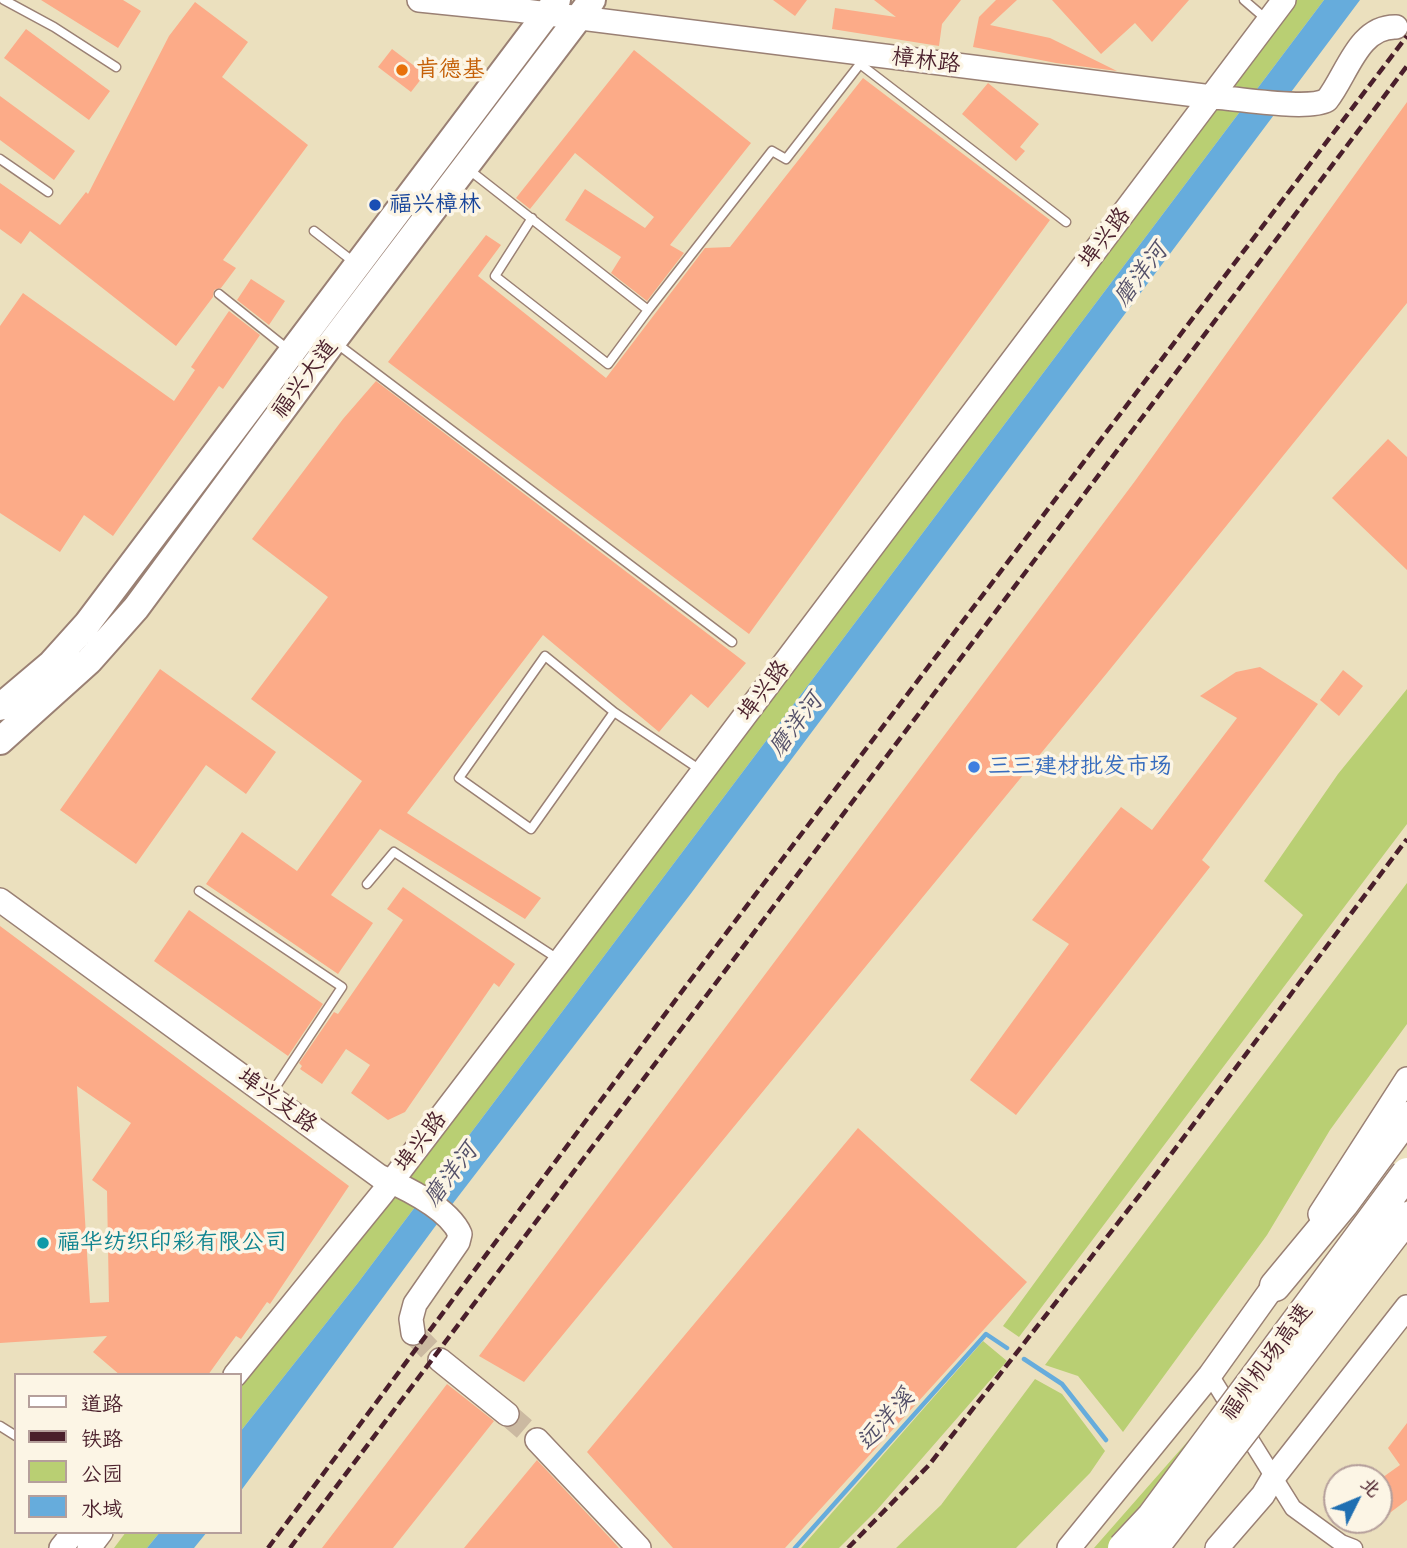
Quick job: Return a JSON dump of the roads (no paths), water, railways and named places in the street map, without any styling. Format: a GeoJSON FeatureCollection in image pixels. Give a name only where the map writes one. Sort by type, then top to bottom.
{"type":"FeatureCollection","features":[{"type":"Feature","properties":{"kind":"highway"},"geometry":{"type":"LineString","coordinates":[[1275,1286],[1343,1204],[1407,1116]]}},
{"type":"Feature","properties":{"kind":"highway","name":"福州机场高速"},"geometry":{"type":"LineString","coordinates":[[1123,1548],[1153,1517],[1407,1173]]}},
{"type":"Feature","properties":{"kind":"highway","name":"福州机场高速"},"geometry":{"type":"LineString","coordinates":[[1153,1548],[1407,1217]]}},
{"type":"Feature","properties":{"kind":"main road","name":"福兴大道"},"geometry":{"type":"LineString","coordinates":[[0,706],[51,664],[86,624],[551,7]]}},
{"type":"Feature","properties":{"kind":"main road","name":"福兴大道"},"geometry":{"type":"LineString","coordinates":[[0,741],[75,674],[136,608],[333,341],[584,10]]}},
{"type":"Feature","properties":{"kind":"street","name":"樟林路"},"geometry":{"type":"LineString","coordinates":[[419,0],[584,10],[1212,97],[1298,105],[1320,104],[1327,100],[1354,55],[1374,31],[1384,26],[1396,27]]}},
{"type":"Feature","properties":{"kind":"street","name":"埠兴路"},"geometry":{"type":"LineString","coordinates":[[237,1373],[392,1181],[560,961],[1284,0]]}},
{"type":"Feature","properties":{"kind":"street","name":"埠兴支路"},"geometry":{"type":"LineString","coordinates":[[0,900],[379,1176],[417,1194],[451,1220],[460,1234],[458,1242],[415,1304],[411,1319],[413,1333]]}},
{"type":"Feature","properties":{"kind":"street"},"geometry":{"type":"LineString","coordinates":[[1069,1548],[1210,1375],[1275,1286],[1407,1079]]}},
{"type":"Feature","properties":{"kind":"street"},"geometry":{"type":"LineString","coordinates":[[1217,1548],[1263,1494],[1407,1307]]}},
{"type":"Feature","properties":{"kind":"street"},"geometry":{"type":"LineString","coordinates":[[440,1360],[507,1414]]}},
{"type":"Feature","properties":{"kind":"street"},"geometry":{"type":"LineString","coordinates":[[1210,1375],[1293,1508],[1341,1543],[1354,1548]]}},
{"type":"Feature","properties":{"kind":"street"},"geometry":{"type":"LineString","coordinates":[[537,1440],[639,1548]]}},
{"type":"Feature","properties":{"kind":"street"},"geometry":{"type":"LineString","coordinates":[[61,1548],[72,1534]]}},
{"type":"Feature","properties":{"kind":"lane"},"geometry":{"type":"LineString","coordinates":[[4,0],[54,27],[116,67]]}},
{"type":"Feature","properties":{"kind":"lane"},"geometry":{"type":"LineString","coordinates":[[1244,0],[1269,21]]}},
{"type":"Feature","properties":{"kind":"lane"},"geometry":{"type":"LineString","coordinates":[[531,219],[495,276],[608,364],[772,151],[786,159],[860,64],[1066,222]]}},
{"type":"Feature","properties":{"kind":"lane"},"geometry":{"type":"LineString","coordinates":[[0,159],[48,192]]}},
{"type":"Feature","properties":{"kind":"lane"},"geometry":{"type":"LineString","coordinates":[[466,168],[648,310]]}},
{"type":"Feature","properties":{"kind":"lane"},"geometry":{"type":"LineString","coordinates":[[314,231],[358,264]]}},
{"type":"Feature","properties":{"kind":"lane"},"geometry":{"type":"LineString","coordinates":[[219,294],[292,351]]}},
{"type":"Feature","properties":{"kind":"lane"},"geometry":{"type":"LineString","coordinates":[[333,341],[732,642]]}},
{"type":"Feature","properties":{"kind":"lane"},"geometry":{"type":"LineString","coordinates":[[614,712],[531,829],[458,778],[545,656],[614,712],[703,772]]}},
{"type":"Feature","properties":{"kind":"lane"},"geometry":{"type":"LineString","coordinates":[[367,884],[394,852],[560,961]]}},
{"type":"Feature","properties":{"kind":"lane"},"geometry":{"type":"LineString","coordinates":[[199,891],[342,987],[270,1096]]}},
{"type":"Feature","properties":{"kind":"water","name":"磨洋河"},"geometry":{"type":"Polygon","coordinates":[[[1324,0],[1360,0],[689,896],[434,1228],[242,1489],[242,1429],[357,1284],[1324,0]]]}},
{"type":"Feature","properties":{"kind":"water"},"geometry":{"type":"Polygon","coordinates":[[[158,1534],[205,1534],[194,1548],[147,1548],[158,1534]]]}},
{"type":"Feature","properties":{"kind":"waterway","name":"远洋溪"},"geometry":{"type":"LineString","coordinates":[[795,1548],[986,1334],[1007,1348]]}},
{"type":"Feature","properties":{"kind":"waterway","name":"远洋溪"},"geometry":{"type":"LineString","coordinates":[[1024,1359],[1062,1384],[1106,1440]]}},
{"type":"Feature","properties":{"kind":"tunnel"},"geometry":{"type":"LineString","coordinates":[[413,1333],[440,1360]]}},
{"type":"Feature","properties":{"kind":"tunnel"},"geometry":{"type":"LineString","coordinates":[[507,1414],[537,1440]]}},
{"type":"Feature","properties":{"kind":"railway"},"geometry":{"type":"LineString","coordinates":[[268,1548],[686,986],[1407,36]]}},
{"type":"Feature","properties":{"kind":"railway"},"geometry":{"type":"LineString","coordinates":[[290,1548],[1407,66]]}},
{"type":"Feature","properties":{"kind":"railway"},"geometry":{"type":"LineString","coordinates":[[848,1548],[929,1465],[1160,1169],[1407,839]]}},
{"type":"Feature","properties":{"kind":"place","name":"肯德基"},"geometry":{"type":"Point","coordinates":[402,70]}},
{"type":"Feature","properties":{"kind":"place","name":"福兴樟林"},"geometry":{"type":"Point","coordinates":[375,205]}},
{"type":"Feature","properties":{"kind":"place","name":"三三建材批发市场"},"geometry":{"type":"Point","coordinates":[974,767]}},
{"type":"Feature","properties":{"kind":"place","name":"福华纺织印彩有限公司"},"geometry":{"type":"Point","coordinates":[43,1243]}}]}
